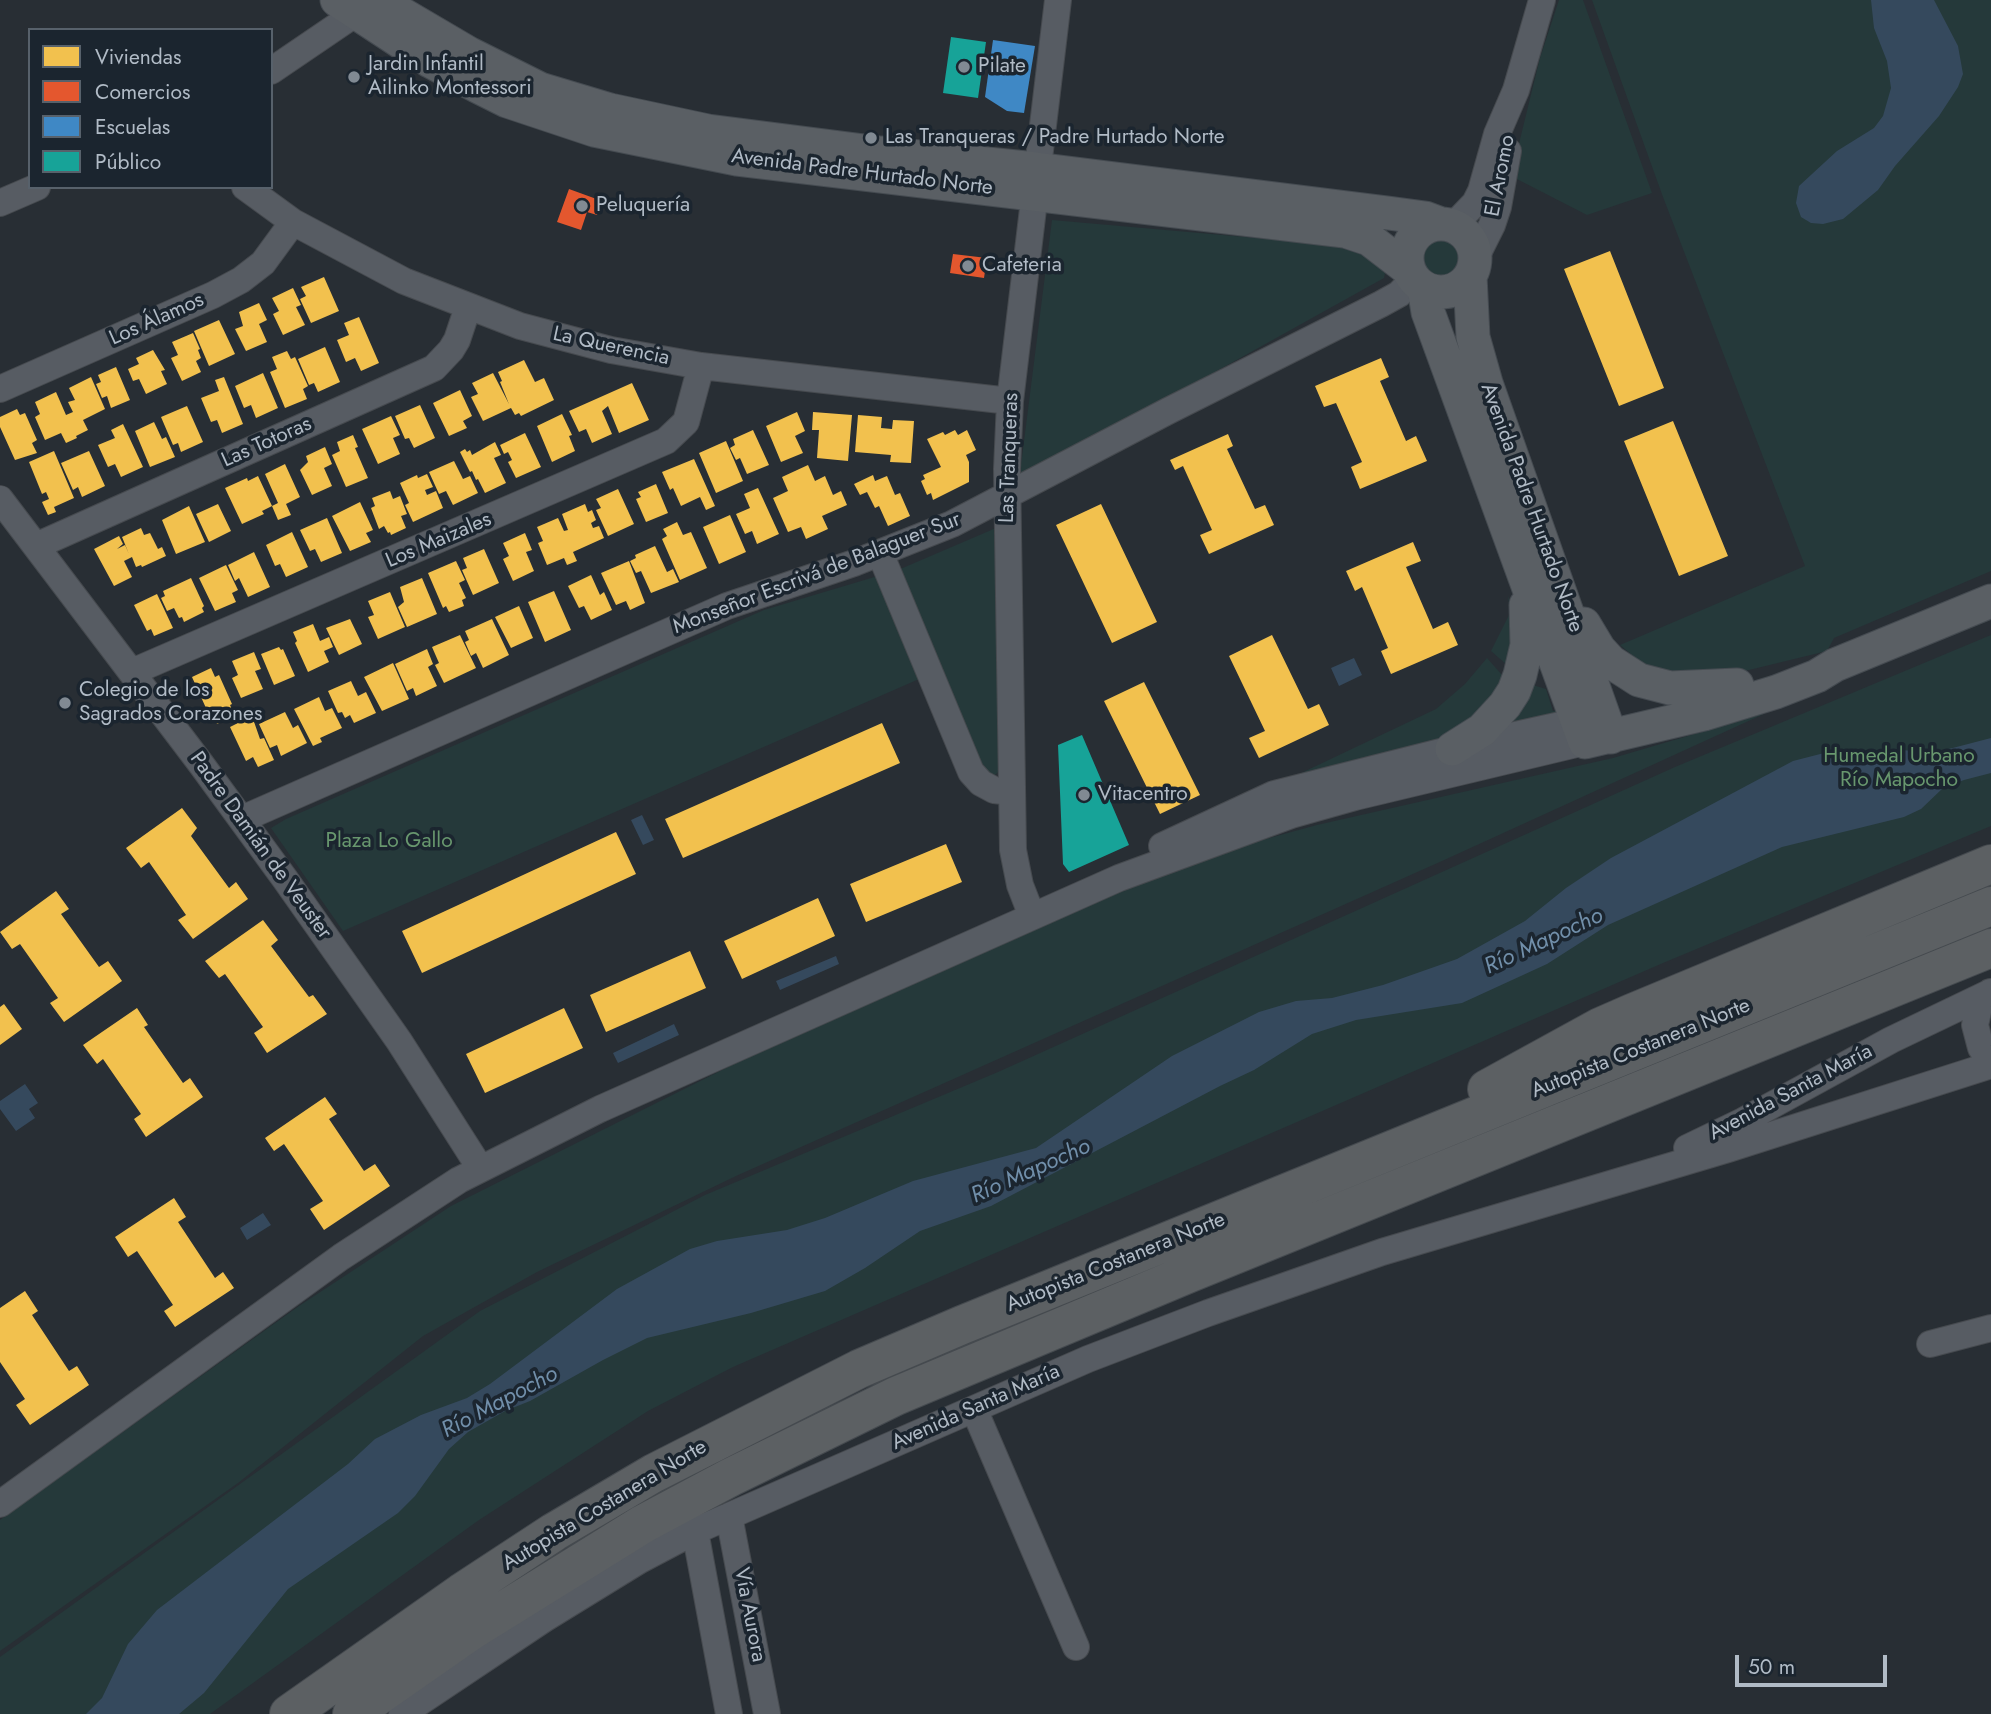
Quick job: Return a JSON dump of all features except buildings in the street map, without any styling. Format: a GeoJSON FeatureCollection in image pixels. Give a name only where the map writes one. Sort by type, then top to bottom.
{"type":"FeatureCollection","features":[{"type":"Feature","properties":{"kind":"highway"},"geometry":{"type":"LineString","coordinates":[[1381,1155],[1429,1122],[1600,1027],[1991,864]]}},
{"type":"Feature","properties":{"kind":"highway","name":"Autopista Costanera Norte"},"geometry":{"type":"LineString","coordinates":[[289,1714],[461,1593],[554,1532],[654,1472],[859,1369],[1991,906]]}},
{"type":"Feature","properties":{"kind":"highway","name":"Autopista Costanera Norte"},"geometry":{"type":"LineString","coordinates":[[352,1714],[474,1629],[643,1524],[731,1477],[896,1396],[1190,1273],[1991,948]]}},
{"type":"Feature","properties":{"kind":"main road","name":"Avenida Padre Hurtado Norte"},"geometry":{"type":"LineString","coordinates":[[362,3],[430,61],[497,96],[550,117],[594,130],[737,159],[1035,181],[1401,215],[1425,218],[1447,225]]}},
{"type":"Feature","properties":{"kind":"main road","name":"Avenida Padre Hurtado Norte"},"geometry":{"type":"LineString","coordinates":[[1035,181],[1345,231],[1369,239],[1416,279],[1519,561],[1594,729]]}},
{"type":"Feature","properties":{"kind":"main road"},"geometry":{"type":"LineString","coordinates":[[1447,225],[1465,234],[1473,245],[1473,267],[1463,284],[1444,292],[1416,279],[1408,247],[1421,230],[1447,225]]}},
{"type":"Feature","properties":{"kind":"main road","name":"Avenida Padre Hurtado Norte"},"geometry":{"type":"LineString","coordinates":[[1473,267],[1473,337],[1486,383],[1554,572],[1594,729]]}},
{"type":"Feature","properties":{"kind":"main road"},"geometry":{"type":"LineString","coordinates":[[1452,749],[1468,740],[1494,718],[1505,705],[1520,675],[1527,645],[1527,615],[1519,561]]}},
{"type":"Feature","properties":{"kind":"main road"},"geometry":{"type":"LineString","coordinates":[[1554,572],[1599,649],[1625,673],[1654,685],[1670,688],[1737,685]]}},
{"type":"Feature","properties":{"kind":"main road"},"geometry":{"type":"LineString","coordinates":[[1594,729],[1704,714],[1764,696],[1991,601]]}},
{"type":"Feature","properties":{"kind":"main road"},"geometry":{"type":"LineString","coordinates":[[1594,729],[1737,685],[1835,665]]}},
{"type":"Feature","properties":{"kind":"street","name":"Las Tranqueras"},"geometry":{"type":"LineString","coordinates":[[1032,916],[1020,885],[1013,850],[1007,494],[1010,401],[1058,0]]}},
{"type":"Feature","properties":{"kind":"street","name":"El Aromo"},"geometry":{"type":"LineString","coordinates":[[1447,225],[1475,202],[1481,191],[1497,134],[1516,90],[1542,0]]}},
{"type":"Feature","properties":{"kind":"street"},"geometry":{"type":"LineString","coordinates":[[273,70],[362,3]]}},
{"type":"Feature","properties":{"kind":"street","name":"El Aromo"},"geometry":{"type":"LineString","coordinates":[[1473,267],[1498,206],[1516,90]]}},
{"type":"Feature","properties":{"kind":"street"},"geometry":{"type":"LineString","coordinates":[[0,203],[32,189]]}},
{"type":"Feature","properties":{"kind":"street","name":"La Querencia"},"geometry":{"type":"LineString","coordinates":[[248,189],[293,222],[404,281],[520,326],[611,350],[701,366],[1010,401]]}},
{"type":"Feature","properties":{"kind":"street","name":"Los Álamos"},"geometry":{"type":"LineString","coordinates":[[0,389],[213,295],[241,280],[263,263],[293,222]]}},
{"type":"Feature","properties":{"kind":"street","name":"Monseñor Escrivá de Balaguer Sur"},"geometry":{"type":"LineString","coordinates":[[242,819],[727,606],[880,553],[951,524],[1381,304],[1399,294],[1416,279]]}},
{"type":"Feature","properties":{"kind":"street","name":"Las Totoras"},"geometry":{"type":"LineString","coordinates":[[36,546],[434,368],[457,340],[468,307]]}},
{"type":"Feature","properties":{"kind":"street","name":"Los Maizales"},"geometry":{"type":"LineString","coordinates":[[132,672],[666,441],[686,422],[701,366]]}},
{"type":"Feature","properties":{"kind":"street","name":"Padre Damián de Veuster"},"geometry":{"type":"LineString","coordinates":[[0,499],[242,819],[399,1041],[480,1168]]}},
{"type":"Feature","properties":{"kind":"street"},"geometry":{"type":"LineString","coordinates":[[880,553],[971,772],[981,783],[994,790],[1012,792]]}},
{"type":"Feature","properties":{"kind":"street"},"geometry":{"type":"LineString","coordinates":[[1119,878],[1138,860],[1153,851],[1274,794],[1452,749],[1594,729]]}},
{"type":"Feature","properties":{"kind":"street"},"geometry":{"type":"LineString","coordinates":[[0,1504],[341,1257],[480,1168],[600,1110],[1119,878],[1291,815],[1594,729]]}},
{"type":"Feature","properties":{"kind":"street"},"geometry":{"type":"LineString","coordinates":[[1991,992],[1979,1007],[1975,1025],[1981,1048],[1991,1058]]}},
{"type":"Feature","properties":{"kind":"street","name":"Avenida Santa María"},"geometry":{"type":"LineString","coordinates":[[1589,1190],[1718,1133],[1891,1040],[1991,992]]}},
{"type":"Feature","properties":{"kind":"street","name":"Avenida Santa María"},"geometry":{"type":"LineString","coordinates":[[402,1714],[544,1619],[640,1560],[695,1531],[1122,1346],[1295,1281],[1417,1241],[1728,1149],[1991,1065]]}},
{"type":"Feature","properties":{"kind":"street"},"geometry":{"type":"LineString","coordinates":[[1930,1344],[1991,1328]]}},
{"type":"Feature","properties":{"kind":"street"},"geometry":{"type":"LineString","coordinates":[[974,1409],[1076,1647]]}},
{"type":"Feature","properties":{"kind":"street","name":"Vía Aurora"},"geometry":{"type":"LineString","coordinates":[[729,1516],[767,1714]]}},
{"type":"Feature","properties":{"kind":"street","name":"Vía Aurora"},"geometry":{"type":"LineString","coordinates":[[695,1531],[729,1714]]}},
{"type":"Feature","properties":{"kind":"green space"},"geometry":{"type":"Polygon","coordinates":[[[1559,0],[1583,0],[1652,193],[1587,215],[1511,176],[1540,58],[1559,0]]]}},
{"type":"Feature","properties":{"kind":"green space"},"geometry":{"type":"Polygon","coordinates":[[[1592,0],[1991,0],[1991,571],[1834,638],[1827,651],[1745,671],[1679,675],[1650,670],[1620,645],[1805,566],[1663,197],[1592,0]]]}},
{"type":"Feature","properties":{"kind":"green space"},"geometry":{"type":"Polygon","coordinates":[[[1052,220],[1347,246],[1386,269],[1384,278],[1019,481],[1052,220]]]}},
{"type":"Feature","properties":{"kind":"green space"},"geometry":{"type":"Polygon","coordinates":[[[1441,235],[1456,242],[1463,257],[1456,272],[1441,279],[1426,272],[1419,257],[1426,242],[1441,235]]]}},
{"type":"Feature","properties":{"kind":"green space","name":"Plaza Lo Gallo"},"geometry":{"type":"Polygon","coordinates":[[[996,528],[1000,770],[995,775],[982,769],[942,669],[343,931],[271,828],[286,819],[764,610],[898,570],[996,528]]]}},
{"type":"Feature","properties":{"kind":"green space"},"geometry":{"type":"Polygon","coordinates":[[[1508,596],[1513,608],[1517,637],[1507,665],[1491,651],[1510,613],[1508,596]]]}},
{"type":"Feature","properties":{"kind":"green space","name":"Humedal Urbano Río Mapocho"},"geometry":{"type":"Polygon","coordinates":[[[1991,635],[1991,826],[1663,963],[733,1367],[648,1411],[479,1520],[210,1714],[0,1714],[0,1657],[480,1311],[705,1195],[998,1072],[1675,767],[1991,635]]]}},
{"type":"Feature","properties":{"kind":"green space"},"geometry":{"type":"Polygon","coordinates":[[[1487,658],[1502,675],[1511,677],[1463,738],[1257,794],[1436,709],[1465,684],[1487,658]]]}},
{"type":"Feature","properties":{"kind":"green space"},"geometry":{"type":"Polygon","coordinates":[[[1526,683],[1546,689],[1553,711],[1559,710],[1561,719],[1496,737],[1526,683]]]}},
{"type":"Feature","properties":{"kind":"green space"},"geometry":{"type":"Polygon","coordinates":[[[1766,713],[1442,861],[736,1176],[537,1272],[423,1336],[238,1483],[0,1651],[0,1520],[299,1306],[451,1206],[758,1052],[1211,854],[1317,825],[1613,758],[1766,713]]]}},
{"type":"Feature","properties":{"kind":"water"},"geometry":{"type":"Polygon","coordinates":[[[1871,0],[1934,0],[1958,46],[1963,74],[1958,87],[1939,116],[1895,166],[1878,190],[1843,219],[1823,224],[1811,223],[1801,217],[1796,203],[1799,186],[1837,151],[1874,128],[1883,116],[1891,88],[1887,61],[1874,28],[1871,0]]]}},
{"type":"Feature","properties":{"kind":"water"},"geometry":{"type":"Polygon","coordinates":[[[1354,658],[1362,675],[1339,686],[1331,668],[1354,658]]]}},
{"type":"Feature","properties":{"kind":"water","name":"Río Mapocho"},"geometry":{"type":"Polygon","coordinates":[[[1991,738],[1991,773],[1943,788],[1921,809],[1904,817],[1782,847],[1608,925],[1547,964],[1462,1003],[1356,1020],[1312,1034],[1254,1070],[991,1206],[920,1231],[825,1291],[751,1313],[647,1338],[603,1360],[468,1432],[449,1449],[415,1496],[398,1513],[288,1589],[204,1693],[179,1714],[86,1714],[102,1698],[128,1644],[157,1610],[348,1464],[375,1439],[421,1415],[467,1398],[490,1384],[617,1289],[690,1249],[717,1241],[787,1230],[825,1218],[913,1181],[1036,1148],[1172,1056],[1259,1012],[1296,1001],[1332,998],[1383,985],[1457,959],[1525,921],[1566,888],[1611,858],[1793,761],[1828,752],[1945,750],[1991,738]]]}},
{"type":"Feature","properties":{"kind":"water"},"geometry":{"type":"Polygon","coordinates":[[[642,815],[654,840],[643,845],[631,820],[642,815]]]}},
{"type":"Feature","properties":{"kind":"water"},"geometry":{"type":"Polygon","coordinates":[[[836,956],[839,964],[780,990],[776,981],[836,956]]]}},
{"type":"Feature","properties":{"kind":"water"},"geometry":{"type":"Polygon","coordinates":[[[674,1024],[679,1035],[618,1063],[613,1053],[674,1024]]]}},
{"type":"Feature","properties":{"kind":"water"},"geometry":{"type":"Polygon","coordinates":[[[25,1084],[38,1103],[29,1109],[35,1118],[16,1131],[0,1109],[0,1101],[25,1084]]]}},
{"type":"Feature","properties":{"kind":"water"},"geometry":{"type":"Polygon","coordinates":[[[263,1213],[271,1225],[247,1240],[240,1228],[263,1213]]]}},
{"type":"Feature","properties":{"kind":"place","name":"Pilate"},"geometry":{"type":"Point","coordinates":[964,67]}},
{"type":"Feature","properties":{"kind":"place","name":"Jardin Infantil Ailinko Montessori"},"geometry":{"type":"Point","coordinates":[354,77]}},
{"type":"Feature","properties":{"kind":"place","name":"Las Tranqueras / Padre Hurtado Norte"},"geometry":{"type":"Point","coordinates":[871,138]}},
{"type":"Feature","properties":{"kind":"place","name":"Peluquería"},"geometry":{"type":"Point","coordinates":[582,206]}},
{"type":"Feature","properties":{"kind":"place","name":"Cafeteria"},"geometry":{"type":"Point","coordinates":[968,266]}},
{"type":"Feature","properties":{"kind":"place","name":"Colegio de los Sagrados Corazones"},"geometry":{"type":"Point","coordinates":[65,703]}},
{"type":"Feature","properties":{"kind":"place","name":"Vitacentro"},"geometry":{"type":"Point","coordinates":[1084,795]}}]}
